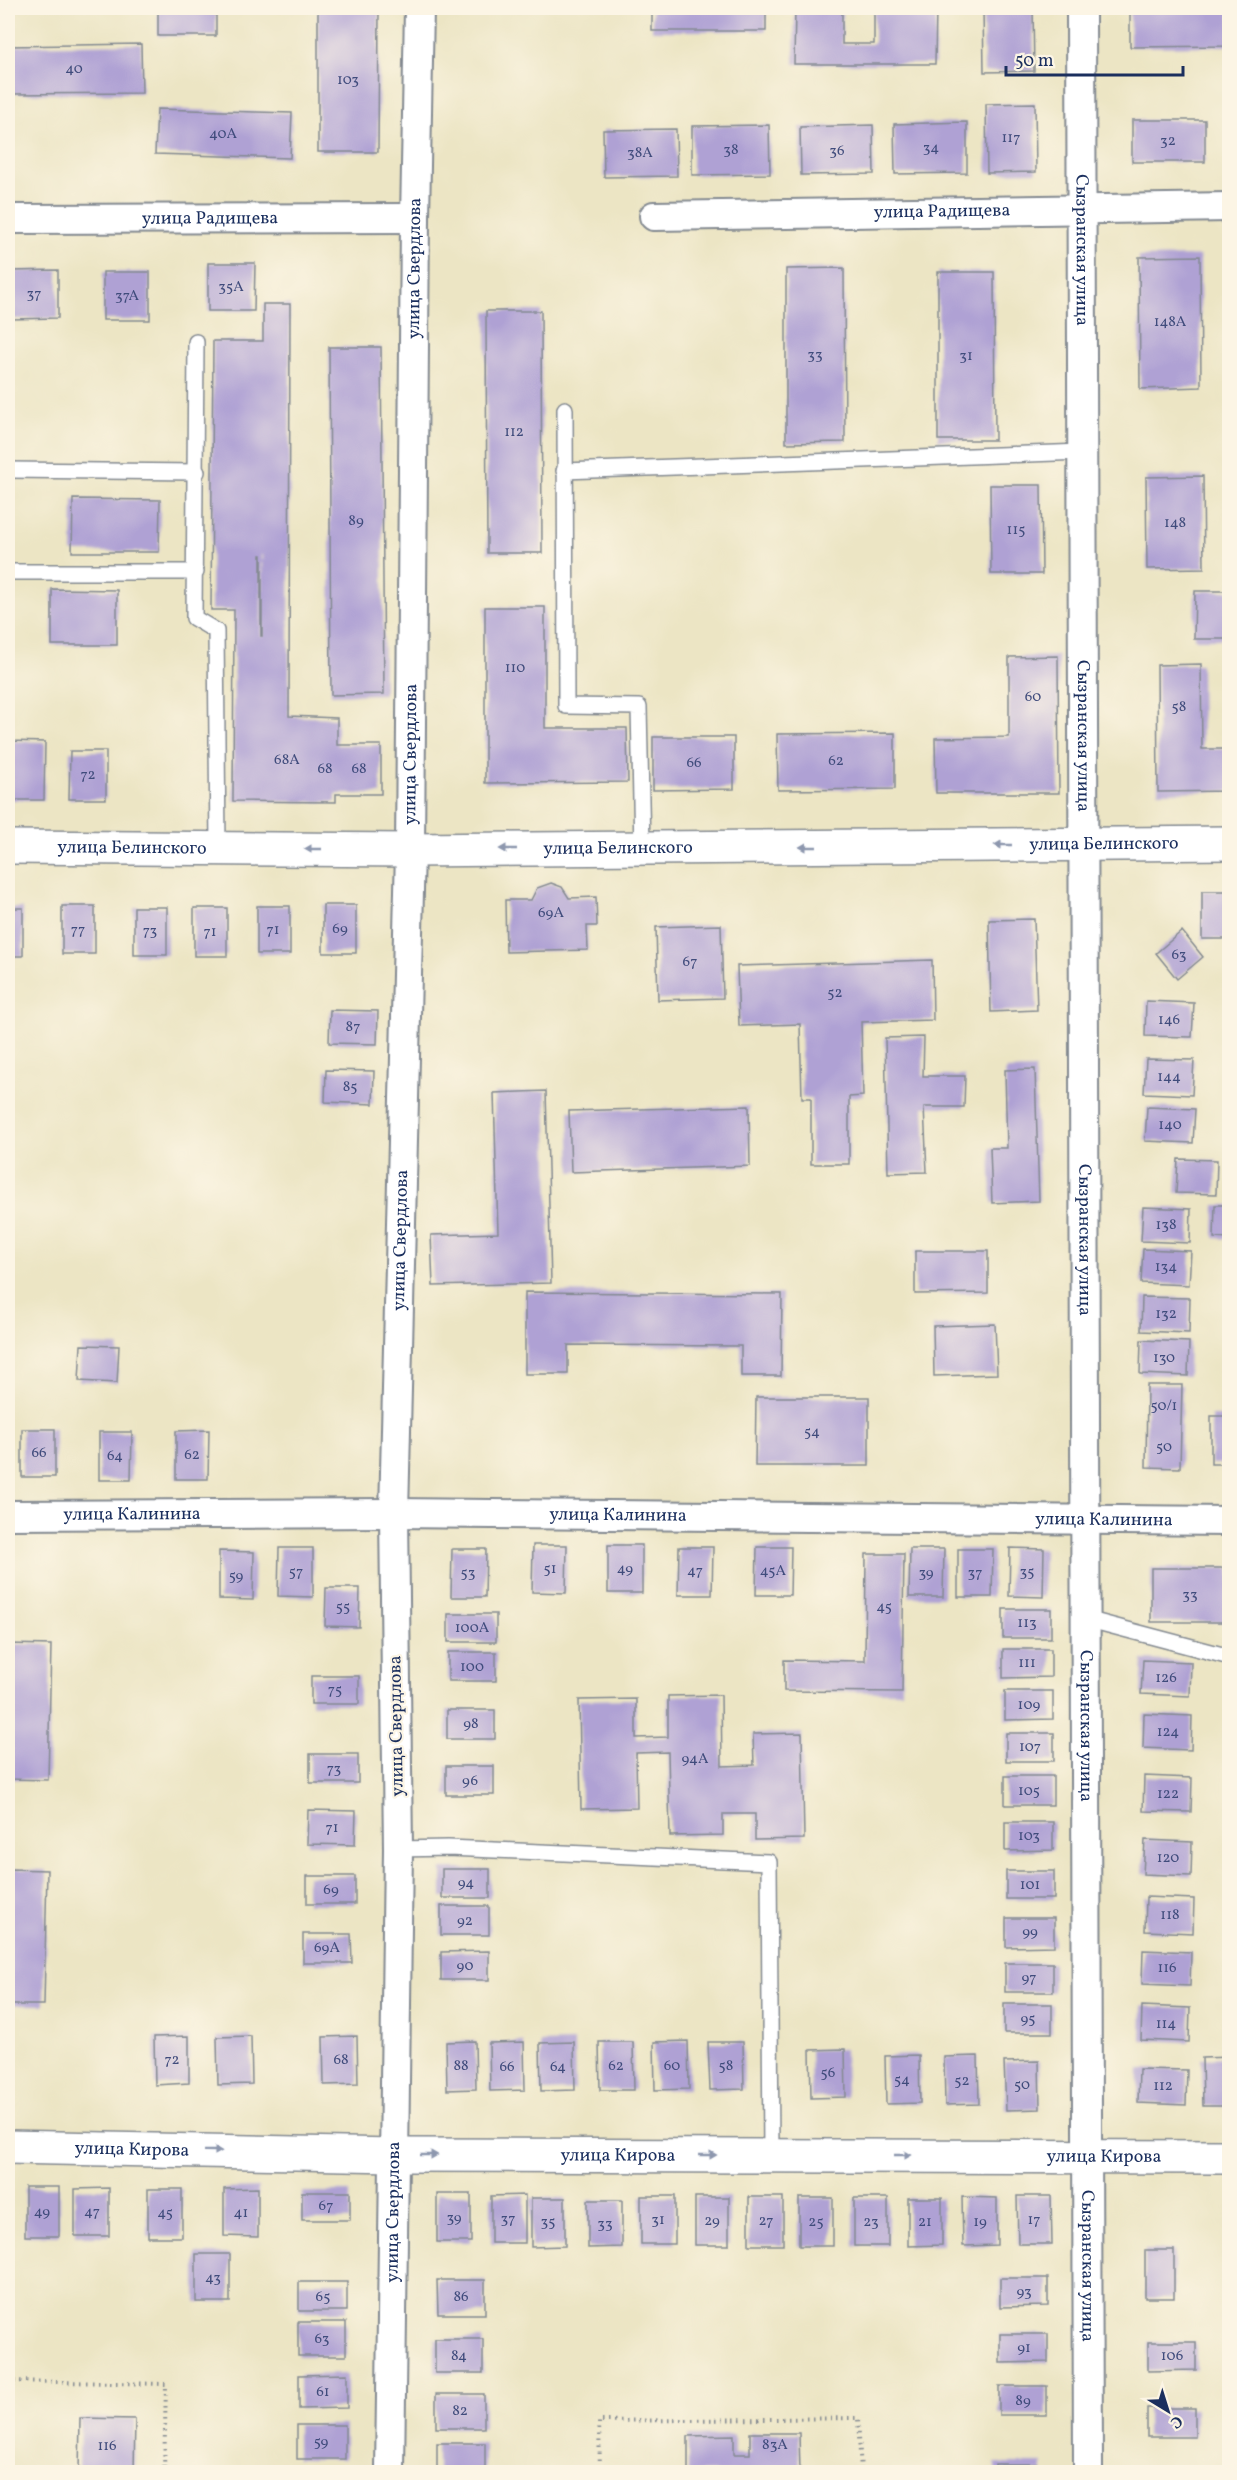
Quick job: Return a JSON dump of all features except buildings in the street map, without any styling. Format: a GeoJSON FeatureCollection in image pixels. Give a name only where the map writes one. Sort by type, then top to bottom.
{"type":"FeatureCollection","features":[{"type":"Feature","properties":{"kind":"street","name":"улица Свердлова"},"geometry":{"type":"LineString","coordinates":[[390,2472],[398,1849],[394,1513],[410,849],[419,8]]}},
{"type":"Feature","properties":{"kind":"street","name":"Сызранская улица"},"geometry":{"type":"LineString","coordinates":[[1081,8],[1088,2472]]}},
{"type":"Feature","properties":{"kind":"street","name":"улица Радищева"},"geometry":{"type":"LineString","coordinates":[[654,216],[1230,207]]}},
{"type":"Feature","properties":{"kind":"street","name":"улица Радищева"},"geometry":{"type":"LineString","coordinates":[[8,219],[415,218]]}},
{"type":"Feature","properties":{"kind":"street","name":"улица Белинского"},"geometry":{"type":"LineString","coordinates":[[8,847],[410,849],[1230,843]]}},
{"type":"Feature","properties":{"kind":"street","name":"улица Калинина"},"geometry":{"type":"LineString","coordinates":[[8,1515],[394,1513],[1230,1521]]}},
{"type":"Feature","properties":{"kind":"street","name":"улица Кирова"},"geometry":{"type":"LineString","coordinates":[[8,2147],[394,2155],[1230,2157]]}},
{"type":"Feature","properties":{"kind":"lane"},"geometry":{"type":"LineString","coordinates":[[196,342],[197,472],[194,618],[216,631],[218,848]]}},
{"type":"Feature","properties":{"kind":"lane"},"geometry":{"type":"LineString","coordinates":[[565,408],[566,706],[639,707],[642,848]]}},
{"type":"Feature","properties":{"kind":"lane"},"geometry":{"type":"LineString","coordinates":[[564,471],[1082,452]]}},
{"type":"Feature","properties":{"kind":"lane"},"geometry":{"type":"LineString","coordinates":[[8,470],[197,472]]}},
{"type":"Feature","properties":{"kind":"lane"},"geometry":{"type":"LineString","coordinates":[[8,572],[196,572]]}},
{"type":"Feature","properties":{"kind":"lane"},"geometry":{"type":"LineString","coordinates":[[1086,1620],[1230,1657]]}},
{"type":"Feature","properties":{"kind":"lane"},"geometry":{"type":"LineString","coordinates":[[398,1849],[448,1848],[769,1862],[771,2155]]}},
{"type":"Feature","properties":{"kind":"path"},"geometry":{"type":"LineString","coordinates":[[8,2381],[166,2384],[164,2472]]}},
{"type":"Feature","properties":{"kind":"path"},"geometry":{"type":"LineString","coordinates":[[600,2472],[599,2421],[858,2418],[861,2472]]}}]}
